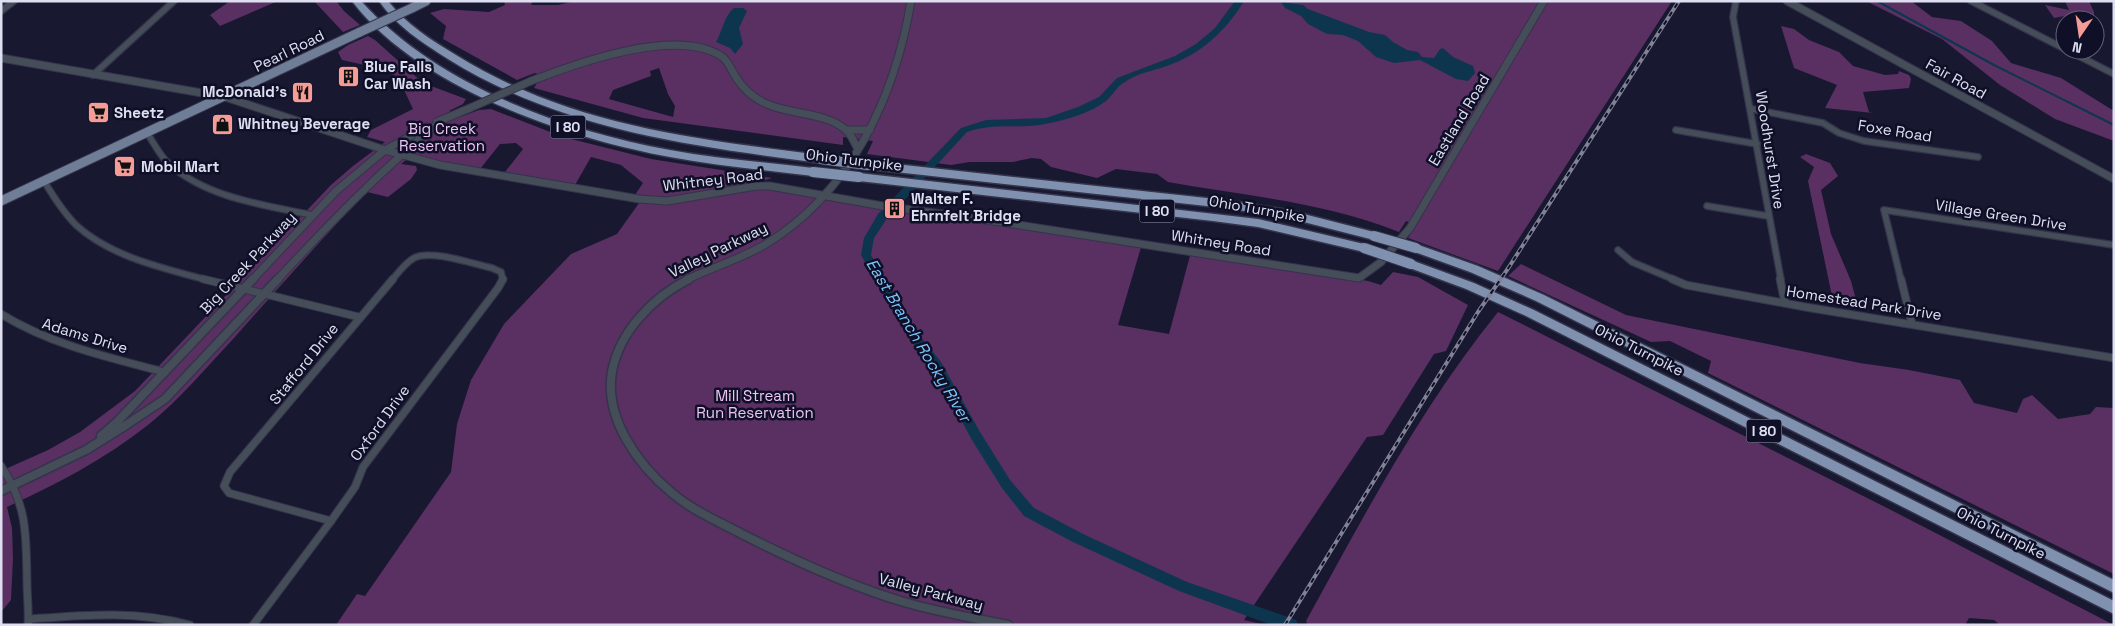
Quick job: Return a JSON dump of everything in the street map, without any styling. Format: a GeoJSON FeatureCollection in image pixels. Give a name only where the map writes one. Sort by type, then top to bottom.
{"type":"FeatureCollection","features":[{"type":"Feature","properties":{"kind":"highway","name":"Ohio Turnpike"},"geometry":{"type":"LineString","coordinates":[[356,1],[381,28],[404,48],[437,70],[526,114],[589,134],[653,150],[859,178],[1240,221],[1316,236],[1364,248],[1470,286],[1530,313],[2114,608]]}},
{"type":"Feature","properties":{"kind":"highway","name":"Ohio Turnpike"},"geometry":{"type":"LineString","coordinates":[[383,1],[391,12],[454,59],[489,80],[538,102],[589,120],[642,133],[698,144],[821,160],[1225,204],[1288,214],[1416,248],[1474,269],[1540,298],[2114,587]]}},
{"type":"Feature","properties":{"kind":"main road","name":"Pearl Road"},"geometry":{"type":"LineString","coordinates":[[1,201],[426,1]]}},
{"type":"Feature","properties":{"kind":"street"},"geometry":{"type":"LineString","coordinates":[[1,11],[14,1]]}},
{"type":"Feature","properties":{"kind":"street"},"geometry":{"type":"LineString","coordinates":[[93,75],[174,1]]}},
{"type":"Feature","properties":{"kind":"street","name":"Valley Parkway"},"geometry":{"type":"LineString","coordinates":[[910,1],[906,37],[895,74],[870,130],[858,149],[824,195],[800,221],[764,245],[687,279],[655,301],[629,333],[614,361],[611,390],[614,410],[622,432],[636,455],[672,493],[721,522],[799,563],[844,581],[904,602],[1008,625]]}},
{"type":"Feature","properties":{"kind":"street","name":"Eastland Road"},"geometry":{"type":"LineString","coordinates":[[1394,249],[1410,228],[1544,1]]}},
{"type":"Feature","properties":{"kind":"street","name":"Woodhurst Drive"},"geometry":{"type":"LineString","coordinates":[[1736,1],[1733,17],[1752,109],[1768,216],[1785,303]]}},
{"type":"Feature","properties":{"kind":"street","name":"Fair Road"},"geometry":{"type":"LineString","coordinates":[[1787,1],[2114,179]]}},
{"type":"Feature","properties":{"kind":"street"},"geometry":{"type":"LineString","coordinates":[[1976,2],[2055,44]]}},
{"type":"Feature","properties":{"kind":"street","name":"Big Creek Parkway"},"geometry":{"type":"LineString","coordinates":[[90,446],[117,422],[243,290],[312,214],[385,150],[442,120],[531,81],[571,66],[635,50],[658,45],[692,45],[715,52],[724,58],[746,91],[762,102],[785,111],[823,119],[847,130]]}},
{"type":"Feature","properties":{"kind":"street","name":"Whitney Road"},"geometry":{"type":"LineString","coordinates":[[1,58],[225,97],[400,155],[440,165],[639,199],[667,201],[756,186],[770,186],[908,210],[1000,222],[1336,276],[1359,278],[1371,272],[1394,249]]}},
{"type":"Feature","properties":{"kind":"street"},"geometry":{"type":"LineString","coordinates":[[2086,60],[2114,74]]}},
{"type":"Feature","properties":{"kind":"street","name":"Foxe Road"},"geometry":{"type":"LineString","coordinates":[[1752,109],[1806,118],[1864,142],[1978,157]]}},
{"type":"Feature","properties":{"kind":"street","name":"Big Creek Parkway"},"geometry":{"type":"LineString","coordinates":[[1,491],[90,446],[139,418],[165,399],[347,205],[400,155],[442,120]]}},
{"type":"Feature","properties":{"kind":"street"},"geometry":{"type":"LineString","coordinates":[[847,130],[870,130]]}},
{"type":"Feature","properties":{"kind":"street"},"geometry":{"type":"LineString","coordinates":[[847,130],[858,149]]}},
{"type":"Feature","properties":{"kind":"street"},"geometry":{"type":"LineString","coordinates":[[1676,130],[1757,144]]}},
{"type":"Feature","properties":{"kind":"street"},"geometry":{"type":"LineString","coordinates":[[147,133],[168,163],[189,178],[213,189],[255,202],[312,214]]}},
{"type":"Feature","properties":{"kind":"street"},"geometry":{"type":"LineString","coordinates":[[44,181],[60,209],[80,228],[105,245],[135,259],[243,290],[359,316]]}},
{"type":"Feature","properties":{"kind":"street"},"geometry":{"type":"LineString","coordinates":[[1707,206],[1768,216]]}},
{"type":"Feature","properties":{"kind":"street","name":"Village Green Drive"},"geometry":{"type":"LineString","coordinates":[[1912,324],[1884,210],[2114,245]]}},
{"type":"Feature","properties":{"kind":"street","name":"Homestead Park Drive"},"geometry":{"type":"LineString","coordinates":[[1618,250],[1632,262],[1686,285],[2114,358]]}},
{"type":"Feature","properties":{"kind":"street","name":"Stafford Drive"},"geometry":{"type":"LineString","coordinates":[[331,521],[229,493],[224,486],[230,472],[359,316],[405,264],[416,257],[431,254],[492,268],[501,272],[503,281],[498,288]]}},
{"type":"Feature","properties":{"kind":"street","name":"Oxford Drive"},"geometry":{"type":"LineString","coordinates":[[253,625],[355,487],[363,467],[498,288]]}},
{"type":"Feature","properties":{"kind":"street","name":"Adams Drive"},"geometry":{"type":"LineString","coordinates":[[1,314],[23,328],[54,341],[164,372]]}},
{"type":"Feature","properties":{"kind":"street"},"geometry":{"type":"LineString","coordinates":[[1,466],[15,485],[26,519],[28,622],[115,614],[149,615],[190,625]]}},
{"type":"Feature","properties":{"kind":"green space"},"geometry":{"type":"Polygon","coordinates":[[[230,1],[278,1],[220,26],[210,15],[230,1]]]}},
{"type":"Feature","properties":{"kind":"green space"},"geometry":{"type":"Polygon","coordinates":[[[314,1],[336,1],[360,25],[343,32],[314,1]]]}},
{"type":"Feature","properties":{"kind":"green space"},"geometry":{"type":"Polygon","coordinates":[[[504,1],[533,1],[531,5],[558,5],[575,1],[1672,1],[1498,271],[1408,238],[1418,221],[1412,223],[1406,221],[1399,232],[1371,222],[1314,207],[1168,182],[1157,174],[1116,169],[1097,178],[1051,167],[1041,159],[1032,158],[1013,162],[970,162],[951,165],[867,154],[873,141],[843,137],[843,145],[643,118],[534,88],[537,83],[548,79],[535,73],[517,80],[443,39],[446,26],[430,13],[444,9],[489,12],[505,5],[504,1]],[[659,68],[650,71],[651,76],[613,90],[609,99],[673,117],[675,106],[668,94],[659,68]]]}},
{"type":"Feature","properties":{"kind":"green space"},"geometry":{"type":"Polygon","coordinates":[[[1866,1],[1911,1],[1932,17],[1961,21],[1992,41],[2011,63],[2061,78],[2114,111],[2114,141],[2055,119],[2000,85],[1942,39],[1866,1]]]}},
{"type":"Feature","properties":{"kind":"green space"},"geometry":{"type":"Polygon","coordinates":[[[2065,1],[2089,1],[2093,10],[2069,10],[2065,1]]]}},
{"type":"Feature","properties":{"kind":"green space"},"geometry":{"type":"Polygon","coordinates":[[[2045,5],[2069,10],[2055,10],[2054,18],[2045,5]]]}},
{"type":"Feature","properties":{"kind":"green space"},"geometry":{"type":"Polygon","coordinates":[[[1781,26],[1794,29],[1809,40],[1839,52],[1853,66],[1885,75],[1898,74],[1899,71],[1909,75],[1911,79],[1909,88],[1863,92],[1869,112],[1873,113],[1825,108],[1837,85],[1794,68],[1781,26]]]}},
{"type":"Feature","properties":{"kind":"green space","name":"Mill Stream Run Reservation"},"geometry":{"type":"Polygon","coordinates":[[[368,36],[375,40],[423,83],[466,99],[463,104],[449,111],[460,117],[479,110],[491,109],[563,137],[651,159],[772,178],[755,183],[1142,244],[1118,325],[1169,334],[1191,252],[1368,281],[1381,285],[1393,272],[1418,277],[1468,305],[1446,351],[1434,354],[1383,435],[1367,437],[1244,620],[1265,625],[336,625],[357,594],[365,596],[451,472],[457,424],[471,380],[504,324],[571,254],[617,234],[644,196],[635,195],[643,183],[621,165],[591,157],[575,185],[505,172],[523,149],[516,143],[500,144],[480,169],[472,171],[411,156],[401,164],[416,166],[417,170],[411,179],[388,197],[367,192],[203,372],[160,415],[98,460],[7,507],[12,528],[11,600],[1,612],[1,471],[48,450],[80,432],[135,391],[331,185],[385,142],[367,137],[371,130],[413,109],[398,77],[369,66],[342,60],[338,52],[368,36]]]}},
{"type":"Feature","properties":{"kind":"green space"},"geometry":{"type":"Polygon","coordinates":[[[1806,154],[1830,163],[1838,176],[1821,190],[1831,234],[1851,281],[1858,307],[1833,301],[1808,181],[1814,167],[1800,157],[1806,154]]]}},
{"type":"Feature","properties":{"kind":"green space"},"geometry":{"type":"Polygon","coordinates":[[[1521,264],[1626,315],[1860,363],[1960,380],[1974,403],[2017,413],[2023,399],[2032,395],[2058,419],[2090,414],[2096,407],[2114,408],[2114,574],[1708,373],[1711,361],[1670,341],[1651,342],[1508,276],[1521,264]]]}},
{"type":"Feature","properties":{"kind":"green space"},"geometry":{"type":"Polygon","coordinates":[[[1498,312],[1891,510],[2114,625],[2000,625],[1994,620],[1969,618],[1965,625],[1308,625],[1306,621],[1395,462],[1444,385],[1498,312]]]}},
{"type":"Feature","properties":{"kind":"water"},"geometry":{"type":"Polygon","coordinates":[[[1281,2],[1303,5],[1308,9],[1369,32],[1385,35],[1407,50],[1418,52],[1422,57],[1434,58],[1440,49],[1443,48],[1453,57],[1473,66],[1475,73],[1468,81],[1456,79],[1420,60],[1394,63],[1376,57],[1358,41],[1343,35],[1327,34],[1308,24],[1301,16],[1285,8],[1281,2]]]}},
{"type":"Feature","properties":{"kind":"water"},"geometry":{"type":"Polygon","coordinates":[[[734,8],[743,8],[747,11],[739,28],[743,44],[735,54],[730,48],[716,42],[726,19],[734,8]]]}},
{"type":"Feature","properties":{"kind":"waterway","name":"East Branch Rocky River"},"geometry":{"type":"LineString","coordinates":[[1240,1],[1218,30],[1199,46],[1178,58],[1131,74],[1120,80],[1102,99],[1089,107],[1046,121],[986,123],[964,130],[882,217],[869,238],[866,255],[912,334],[937,365],[976,436],[1006,484],[1029,512],[1078,538],[1184,587],[1291,625]]}},
{"type":"Feature","properties":{"kind":"waterway"},"geometry":{"type":"LineString","coordinates":[[1877,1],[1994,65],[2114,125]]}},
{"type":"Feature","properties":{"kind":"railway"},"geometry":{"type":"LineString","coordinates":[[1285,625],[1478,312],[1509,267],[1679,1]]}},
{"type":"Feature","properties":{"kind":"place","name":"Blue Falls Car Wash"},"geometry":{"type":"Point","coordinates":[348,76]}},
{"type":"Feature","properties":{"kind":"place","name":"McDonald's"},"geometry":{"type":"Point","coordinates":[303,92]}},
{"type":"Feature","properties":{"kind":"place","name":"Sheetz"},"geometry":{"type":"Point","coordinates":[98,113]}},
{"type":"Feature","properties":{"kind":"place","name":"Whitney Beverage"},"geometry":{"type":"Point","coordinates":[222,124]}},
{"type":"Feature","properties":{"kind":"place","name":"Mobil Mart"},"geometry":{"type":"Point","coordinates":[125,167]}},
{"type":"Feature","properties":{"kind":"place","name":"Walter F. Ehrnfelt Bridge"},"geometry":{"type":"Point","coordinates":[895,208]}},
{"type":"Feature","properties":{"kind":"park label","name":"Big Creek Reservation"},"geometry":{"type":"Point","coordinates":[442,138]}}]}
